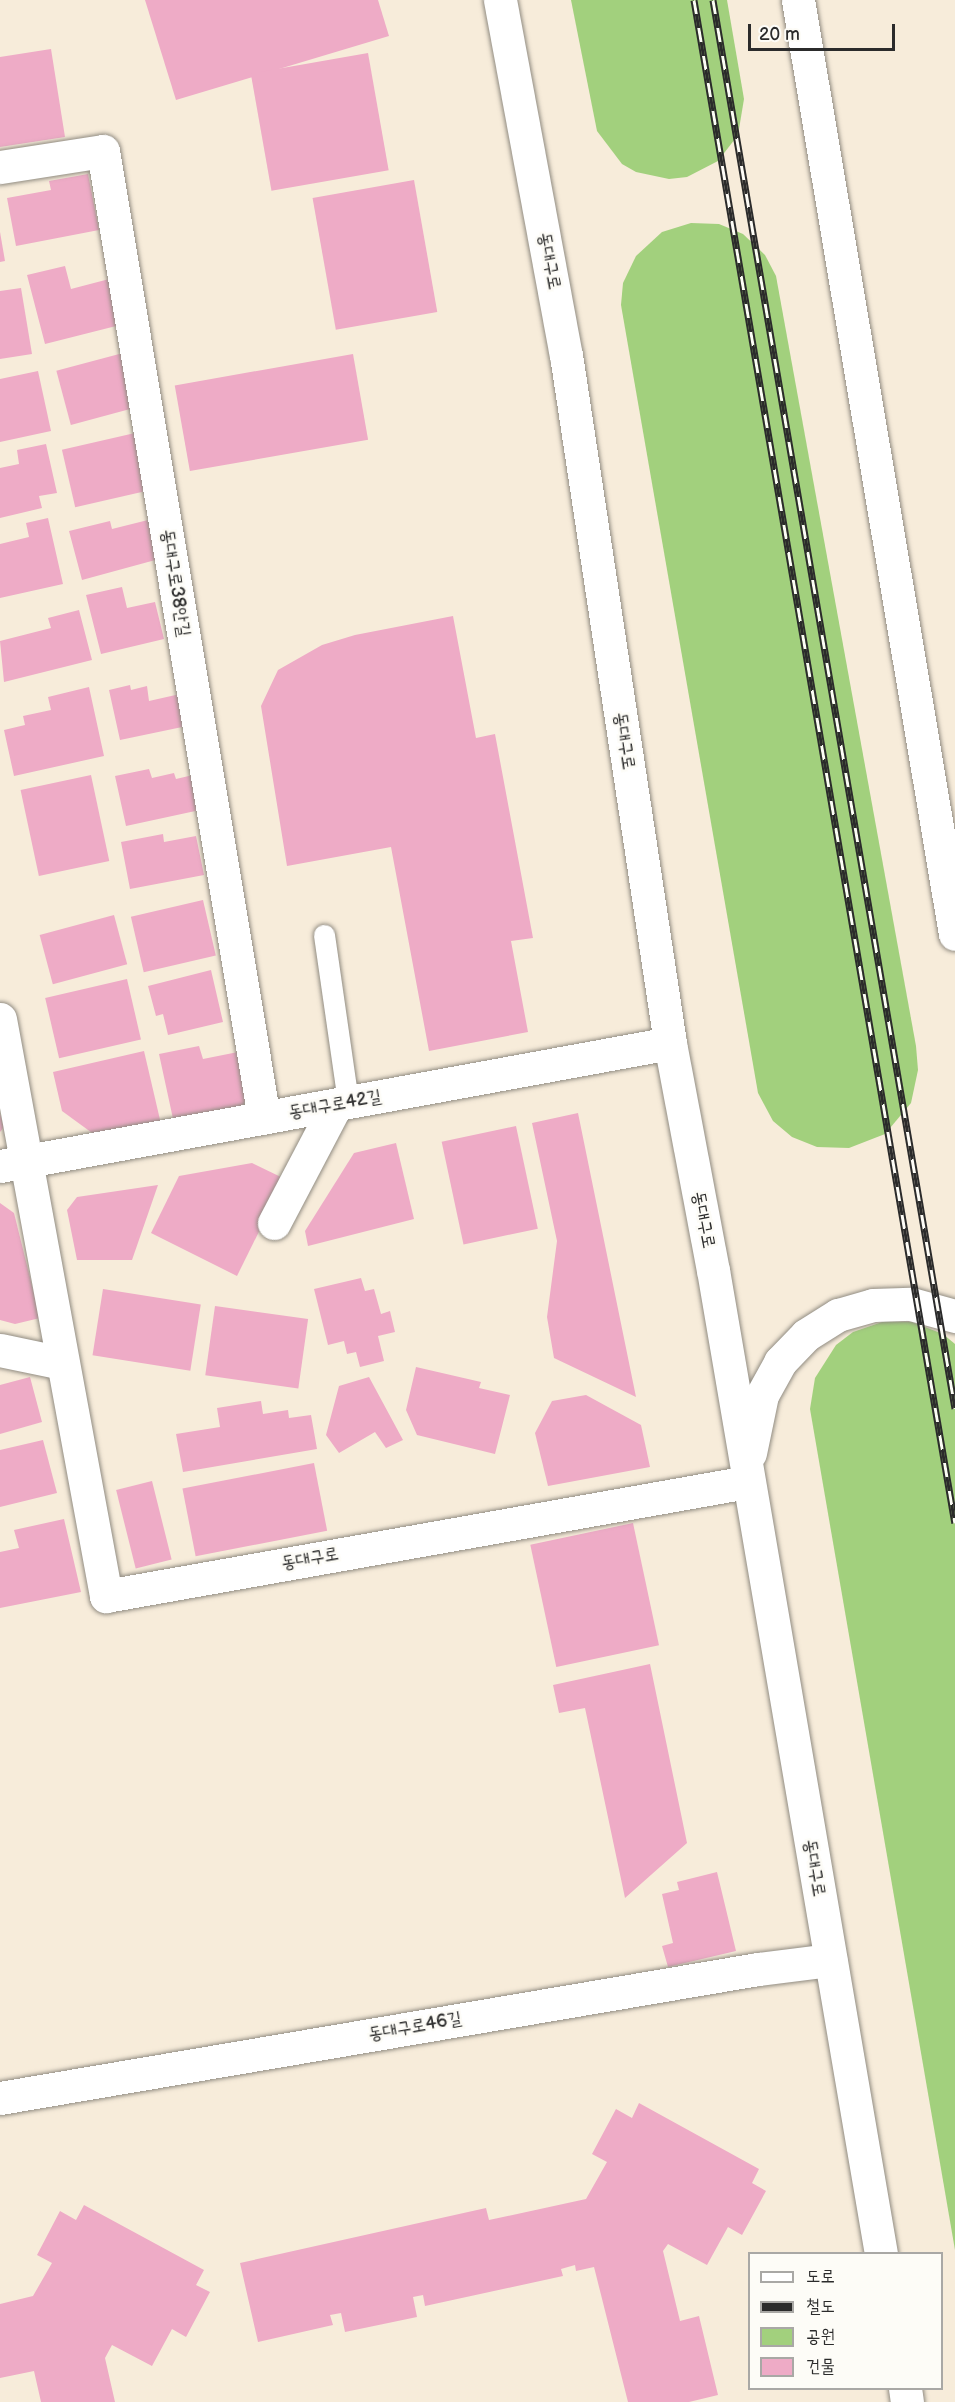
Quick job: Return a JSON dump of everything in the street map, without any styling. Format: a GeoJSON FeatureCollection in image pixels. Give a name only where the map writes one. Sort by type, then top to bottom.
{"type":"FeatureCollection","features":[{"type":"Feature","properties":{"kind":"street","name":"동대구로"},"geometry":{"type":"LineString","coordinates":[[500,0],[566,355],[670,1042],[881,2252]]}},
{"type":"Feature","properties":{"kind":"street"},"geometry":{"type":"LineString","coordinates":[[798,0],[955,934]]}},
{"type":"Feature","properties":{"kind":"street","name":"동대구로38안길"},"geometry":{"type":"LineString","coordinates":[[0,167],[103,151],[264,1118]]}},
{"type":"Feature","properties":{"kind":"street"},"geometry":{"type":"LineString","coordinates":[[0,1019],[12,1164]]}},
{"type":"Feature","properties":{"kind":"street","name":"동대구로42길"},"geometry":{"type":"LineString","coordinates":[[12,1164],[670,1042]]}},
{"type":"Feature","properties":{"kind":"street"},"geometry":{"type":"LineString","coordinates":[[274,1223],[342,1104]]}},
{"type":"Feature","properties":{"kind":"street","name":"동대구로"},"geometry":{"type":"LineString","coordinates":[[12,1164],[62,1363],[106,1596],[747,1480]]}},
{"type":"Feature","properties":{"kind":"street"},"geometry":{"type":"LineString","coordinates":[[747,1480],[762,1395],[780,1362],[806,1335],[838,1315],[873,1305],[911,1304],[955,1316]]}},
{"type":"Feature","properties":{"kind":"street"},"geometry":{"type":"LineString","coordinates":[[0,1350],[62,1363]]}},
{"type":"Feature","properties":{"kind":"street","name":"동대구로46길"},"geometry":{"type":"LineString","coordinates":[[0,2098],[758,1969],[830,1960]]}},
{"type":"Feature","properties":{"kind":"lane"},"geometry":{"type":"LineString","coordinates":[[324,934],[342,1104]]}},
{"type":"Feature","properties":{"kind":"green space"},"geometry":{"type":"Polygon","coordinates":[[[571,0],[727,0],[744,99],[738,135],[718,161],[687,177],[669,179],[636,172],[622,164],[597,131],[571,0]]]}},
{"type":"Feature","properties":{"kind":"green space"},"geometry":{"type":"Polygon","coordinates":[[[691,223],[719,224],[743,234],[765,255],[776,276],[916,1046],[918,1070],[911,1103],[885,1134],[849,1148],[817,1147],[792,1137],[773,1121],[758,1093],[621,305],[623,283],[636,256],[662,232],[691,223]]]}},
{"type":"Feature","properties":{"kind":"green space"},"geometry":{"type":"Polygon","coordinates":[[[885,1321],[912,1322],[943,1334],[955,1344],[955,2250],[810,1409],[815,1378],[836,1345],[853,1332],[885,1321]]]}},
{"type":"Feature","properties":{"kind":"building"},"geometry":{"type":"Polygon","coordinates":[[[145,0],[378,0],[389,36],[176,100],[145,0]]]}},
{"type":"Feature","properties":{"kind":"building"},"geometry":{"type":"Polygon","coordinates":[[[51,49],[65,137],[0,147],[0,57],[51,49]]]}},
{"type":"Feature","properties":{"kind":"building"},"geometry":{"type":"Polygon","coordinates":[[[368,53],[389,170],[271,191],[251,74],[368,53]]]}},
{"type":"Feature","properties":{"kind":"building"},"geometry":{"type":"Polygon","coordinates":[[[88,174],[99,230],[16,246],[7,198],[51,190],[49,181],[88,174]]]}},
{"type":"Feature","properties":{"kind":"building"},"geometry":{"type":"Polygon","coordinates":[[[414,180],[437,312],[336,330],[313,198],[414,180]]]}},
{"type":"Feature","properties":{"kind":"building"},"geometry":{"type":"Polygon","coordinates":[[[0,232],[5,261],[0,262],[0,232]]]}},
{"type":"Feature","properties":{"kind":"building"},"geometry":{"type":"Polygon","coordinates":[[[65,266],[71,289],[113,278],[124,324],[45,344],[27,275],[65,266]]]}},
{"type":"Feature","properties":{"kind":"building"},"geometry":{"type":"Polygon","coordinates":[[[21,288],[32,354],[0,359],[0,291],[21,288]]]}},
{"type":"Feature","properties":{"kind":"building"},"geometry":{"type":"Polygon","coordinates":[[[123,353],[137,407],[71,425],[56,371],[123,353]]]}},
{"type":"Feature","properties":{"kind":"building"},"geometry":{"type":"Polygon","coordinates":[[[353,354],[368,440],[190,471],[175,385],[353,354]]]}},
{"type":"Feature","properties":{"kind":"building"},"geometry":{"type":"Polygon","coordinates":[[[38,371],[51,431],[0,442],[0,379],[38,371]]]}},
{"type":"Feature","properties":{"kind":"building"},"geometry":{"type":"Polygon","coordinates":[[[135,433],[148,490],[75,507],[62,450],[135,433]]]}},
{"type":"Feature","properties":{"kind":"building"},"geometry":{"type":"Polygon","coordinates":[[[46,444],[57,493],[39,496],[42,508],[0,518],[0,468],[19,464],[17,450],[46,444]]]}},
{"type":"Feature","properties":{"kind":"building"},"geometry":{"type":"Polygon","coordinates":[[[48,518],[63,584],[0,598],[0,544],[29,537],[26,523],[48,518]]]}},
{"type":"Feature","properties":{"kind":"building"},"geometry":{"type":"Polygon","coordinates":[[[148,520],[159,559],[82,580],[69,531],[110,521],[112,529],[148,520]]]}},
{"type":"Feature","properties":{"kind":"building"},"geometry":{"type":"Polygon","coordinates":[[[122,587],[127,608],[155,602],[164,639],[101,654],[86,595],[122,587]]]}},
{"type":"Feature","properties":{"kind":"building"},"geometry":{"type":"Polygon","coordinates":[[[79,610],[92,660],[4,682],[0,641],[51,628],[48,618],[79,610]]]}},
{"type":"Feature","properties":{"kind":"building"},"geometry":{"type":"Polygon","coordinates":[[[453,616],[476,738],[495,734],[533,938],[511,941],[528,1032],[429,1051],[391,847],[287,866],[261,706],[278,670],[322,645],[355,635],[453,616]]]}},
{"type":"Feature","properties":{"kind":"building"},"geometry":{"type":"Polygon","coordinates":[[[130,685],[131,690],[147,686],[149,701],[180,694],[187,726],[120,740],[109,690],[130,685]]]}},
{"type":"Feature","properties":{"kind":"building"},"geometry":{"type":"Polygon","coordinates":[[[89,687],[104,756],[14,776],[4,730],[25,725],[23,716],[51,710],[48,697],[89,687]]]}},
{"type":"Feature","properties":{"kind":"building"},"geometry":{"type":"Polygon","coordinates":[[[149,769],[152,778],[174,773],[176,779],[193,775],[200,810],[126,826],[115,776],[149,769]]]}},
{"type":"Feature","properties":{"kind":"building"},"geometry":{"type":"Polygon","coordinates":[[[91,775],[109,861],[39,876],[21,790],[91,775]]]}},
{"type":"Feature","properties":{"kind":"building"},"geometry":{"type":"Polygon","coordinates":[[[163,834],[164,842],[196,836],[204,875],[130,889],[121,842],[163,834]]]}},
{"type":"Feature","properties":{"kind":"building"},"geometry":{"type":"Polygon","coordinates":[[[203,900],[216,956],[144,972],[131,917],[203,900]]]}},
{"type":"Feature","properties":{"kind":"building"},"geometry":{"type":"Polygon","coordinates":[[[114,915],[127,964],[53,984],[40,935],[114,915]]]}},
{"type":"Feature","properties":{"kind":"building"},"geometry":{"type":"Polygon","coordinates":[[[211,970],[223,1022],[168,1035],[163,1014],[156,1016],[148,986],[211,970]]]}},
{"type":"Feature","properties":{"kind":"building"},"geometry":{"type":"Polygon","coordinates":[[[127,979],[141,1039],[59,1058],[45,998],[127,979]]]}},
{"type":"Feature","properties":{"kind":"building"},"geometry":{"type":"Polygon","coordinates":[[[199,1046],[203,1059],[238,1052],[248,1095],[239,1114],[175,1128],[159,1054],[199,1046]]]}},
{"type":"Feature","properties":{"kind":"building"},"geometry":{"type":"Polygon","coordinates":[[[144,1051],[161,1124],[99,1138],[62,1111],[53,1072],[144,1051]]]}},
{"type":"Feature","properties":{"kind":"building"},"geometry":{"type":"Polygon","coordinates":[[[578,1113],[636,1397],[554,1358],[547,1317],[557,1241],[532,1123],[578,1113]]]}},
{"type":"Feature","properties":{"kind":"building"},"geometry":{"type":"Polygon","coordinates":[[[0,1114],[4,1127],[0,1132],[0,1114]]]}},
{"type":"Feature","properties":{"kind":"building"},"geometry":{"type":"Polygon","coordinates":[[[516,1126],[538,1229],[463,1245],[442,1142],[516,1126]]]}},
{"type":"Feature","properties":{"kind":"building"},"geometry":{"type":"Polygon","coordinates":[[[396,1143],[414,1219],[308,1246],[305,1231],[354,1153],[396,1143]]]}},
{"type":"Feature","properties":{"kind":"building"},"geometry":{"type":"Polygon","coordinates":[[[252,1163],[285,1179],[237,1276],[151,1233],[179,1176],[252,1163]]]}},
{"type":"Feature","properties":{"kind":"building"},"geometry":{"type":"Polygon","coordinates":[[[158,1185],[132,1260],[77,1260],[67,1210],[77,1197],[158,1185]]]}},
{"type":"Feature","properties":{"kind":"building"},"geometry":{"type":"Polygon","coordinates":[[[0,1203],[14,1213],[40,1318],[15,1324],[0,1320],[0,1203]]]}},
{"type":"Feature","properties":{"kind":"building"},"geometry":{"type":"Polygon","coordinates":[[[361,1278],[365,1291],[374,1289],[381,1314],[390,1311],[395,1332],[378,1336],[384,1361],[360,1367],[356,1352],[347,1354],[344,1341],[328,1345],[314,1289],[361,1278]]]}},
{"type":"Feature","properties":{"kind":"building"},"geometry":{"type":"Polygon","coordinates":[[[103,1289],[201,1304],[190,1371],[93,1355],[103,1289]]]}},
{"type":"Feature","properties":{"kind":"building"},"geometry":{"type":"Polygon","coordinates":[[[215,1306],[308,1319],[298,1388],[205,1375],[215,1306]]]}},
{"type":"Feature","properties":{"kind":"building"},"geometry":{"type":"Polygon","coordinates":[[[416,1367],[481,1382],[479,1388],[510,1395],[495,1454],[417,1435],[406,1410],[416,1367]]]}},
{"type":"Feature","properties":{"kind":"building"},"geometry":{"type":"Polygon","coordinates":[[[30,1377],[42,1422],[0,1434],[0,1385],[30,1377]]]}},
{"type":"Feature","properties":{"kind":"building"},"geometry":{"type":"Polygon","coordinates":[[[369,1377],[403,1440],[386,1448],[375,1432],[339,1453],[326,1435],[339,1386],[369,1377]]]}},
{"type":"Feature","properties":{"kind":"building"},"geometry":{"type":"Polygon","coordinates":[[[586,1395],[641,1425],[650,1467],[548,1486],[535,1433],[552,1401],[586,1395]]]}},
{"type":"Feature","properties":{"kind":"building"},"geometry":{"type":"Polygon","coordinates":[[[261,1401],[263,1414],[288,1410],[289,1418],[311,1415],[317,1449],[183,1472],[176,1434],[220,1427],[217,1408],[261,1401]]]}},
{"type":"Feature","properties":{"kind":"building"},"geometry":{"type":"Polygon","coordinates":[[[43,1440],[57,1493],[0,1507],[0,1450],[43,1440]]]}},
{"type":"Feature","properties":{"kind":"building"},"geometry":{"type":"Polygon","coordinates":[[[314,1463],[327,1531],[196,1556],[182,1489],[314,1463]]]}},
{"type":"Feature","properties":{"kind":"building"},"geometry":{"type":"Polygon","coordinates":[[[152,1481],[172,1560],[136,1569],[116,1490],[152,1481]]]}},
{"type":"Feature","properties":{"kind":"building"},"geometry":{"type":"Polygon","coordinates":[[[64,1519],[81,1592],[0,1608],[0,1552],[19,1548],[14,1530],[64,1519]]]}},
{"type":"Feature","properties":{"kind":"building"},"geometry":{"type":"Polygon","coordinates":[[[633,1523],[659,1645],[556,1667],[530,1545],[633,1523]]]}},
{"type":"Feature","properties":{"kind":"building"},"geometry":{"type":"Polygon","coordinates":[[[650,1664],[687,1843],[625,1898],[585,1708],[559,1713],[553,1685],[650,1664]]]}},
{"type":"Feature","properties":{"kind":"building"},"geometry":{"type":"Polygon","coordinates":[[[717,1872],[736,1951],[668,1967],[662,1946],[673,1943],[662,1894],[679,1890],[677,1882],[717,1872]]]}},
{"type":"Feature","properties":{"kind":"building"},"geometry":{"type":"Polygon","coordinates":[[[639,2103],[759,2169],[752,2183],[766,2191],[742,2235],[728,2227],[707,2265],[668,2244],[663,2251],[680,2321],[699,2316],[718,2395],[689,2402],[628,2402],[594,2267],[576,2271],[575,2265],[561,2269],[563,2276],[425,2306],[423,2295],[413,2297],[417,2317],[345,2332],[341,2313],[330,2315],[333,2325],[258,2342],[240,2263],[486,2208],[489,2220],[586,2199],[607,2162],[592,2154],[616,2109],[632,2118],[639,2103]]]}},
{"type":"Feature","properties":{"kind":"building"},"geometry":{"type":"Polygon","coordinates":[[[84,2205],[204,2270],[196,2285],[210,2292],[186,2337],[172,2329],[152,2366],[112,2345],[105,2358],[115,2402],[41,2402],[34,2371],[0,2378],[0,2304],[33,2296],[52,2263],[37,2255],[60,2211],[76,2220],[84,2205]]]}},
{"type":"Feature","properties":{"kind":"railway"},"geometry":{"type":"LineString","coordinates":[[694,0],[955,1523]]}},
{"type":"Feature","properties":{"kind":"railway"},"geometry":{"type":"LineString","coordinates":[[713,0],[955,1408]]}}]}
